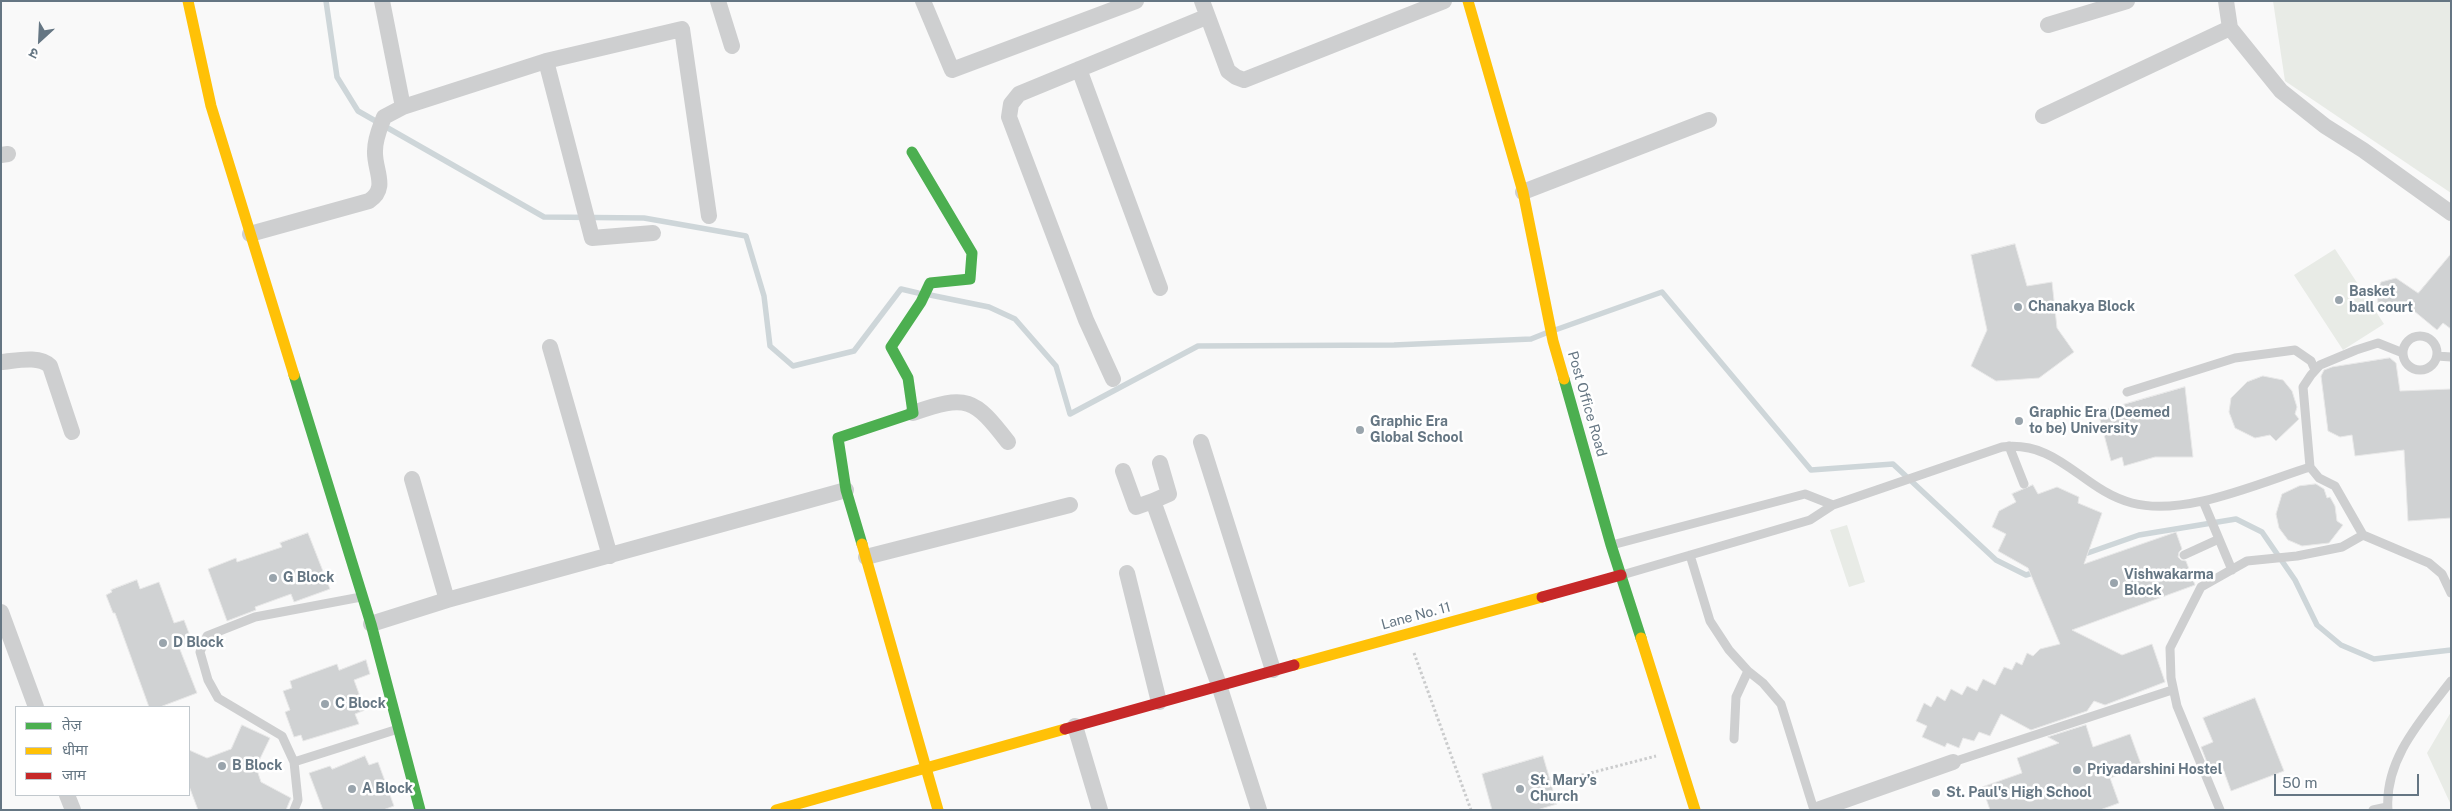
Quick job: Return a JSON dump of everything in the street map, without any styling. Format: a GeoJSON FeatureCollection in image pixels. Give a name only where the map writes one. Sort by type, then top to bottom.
{"type":"FeatureCollection","features":[{"type":"Feature","properties":{"kind":"street"},"geometry":{"type":"LineString","coordinates":[[188,1],[211,106],[371,624],[420,810]]}},
{"type":"Feature","properties":{"kind":"street"},"geometry":{"type":"LineString","coordinates":[[382,1],[404,108]]}},
{"type":"Feature","properties":{"kind":"street"},"geometry":{"type":"LineString","coordinates":[[718,1],[732,46]]}},
{"type":"Feature","properties":{"kind":"street"},"geometry":{"type":"LineString","coordinates":[[923,1],[952,70],[1136,1]]}},
{"type":"Feature","properties":{"kind":"street"},"geometry":{"type":"LineString","coordinates":[[1113,379],[1086,320],[1009,117],[1011,104],[1019,94],[1079,69],[1204,9],[1228,71],[1244,80],[1444,1]]}},
{"type":"Feature","properties":{"kind":"street","name":"Post Office Road"},"geometry":{"type":"LineString","coordinates":[[1468,1],[1523,192],[1553,341],[1611,545],[1695,810]]}},
{"type":"Feature","properties":{"kind":"street"},"geometry":{"type":"LineString","coordinates":[[2048,25],[2127,1]]}},
{"type":"Feature","properties":{"kind":"street"},"geometry":{"type":"LineString","coordinates":[[2226,1],[2230,28],[2281,91],[2325,126],[2363,150],[2451,213]]}},
{"type":"Feature","properties":{"kind":"street"},"geometry":{"type":"LineString","coordinates":[[250,234],[374,198],[380,183],[375,158],[377,136],[384,117],[404,108],[546,60],[682,28],[709,216]]}},
{"type":"Feature","properties":{"kind":"street"},"geometry":{"type":"LineString","coordinates":[[2043,116],[2230,28]]}},
{"type":"Feature","properties":{"kind":"street"},"geometry":{"type":"LineString","coordinates":[[546,60],[592,238],[653,232]]}},
{"type":"Feature","properties":{"kind":"street"},"geometry":{"type":"LineString","coordinates":[[1079,69],[1160,288]]}},
{"type":"Feature","properties":{"kind":"street"},"geometry":{"type":"LineString","coordinates":[[1523,192],[1709,120]]}},
{"type":"Feature","properties":{"kind":"street"},"geometry":{"type":"LineString","coordinates":[[912,152],[972,253],[970,279],[930,283],[921,302],[892,347],[908,378],[913,412]]}},
{"type":"Feature","properties":{"kind":"street"},"geometry":{"type":"LineString","coordinates":[[550,347],[610,556]]}},
{"type":"Feature","properties":{"kind":"street"},"geometry":{"type":"LineString","coordinates":[[1,362],[38,360],[47,363],[72,432]]}},
{"type":"Feature","properties":{"kind":"street"},"geometry":{"type":"LineString","coordinates":[[938,810],[846,490],[838,438],[938,404],[962,402],[980,408],[1008,442]]}},
{"type":"Feature","properties":{"kind":"street"},"geometry":{"type":"LineString","coordinates":[[1201,442],[1273,670]]}},
{"type":"Feature","properties":{"kind":"street"},"geometry":{"type":"LineString","coordinates":[[1123,471],[1136,507],[1170,494],[1160,463]]}},
{"type":"Feature","properties":{"kind":"street"},"geometry":{"type":"LineString","coordinates":[[412,478],[447,600]]}},
{"type":"Feature","properties":{"kind":"street"},"geometry":{"type":"LineString","coordinates":[[371,624],[447,600],[846,490]]}},
{"type":"Feature","properties":{"kind":"street"},"geometry":{"type":"LineString","coordinates":[[1153,501],[1219,685],[1259,810]]}},
{"type":"Feature","properties":{"kind":"street"},"geometry":{"type":"LineString","coordinates":[[866,557],[1070,505]]}},
{"type":"Feature","properties":{"kind":"street"},"geometry":{"type":"LineString","coordinates":[[1127,573],[1159,702]]}},
{"type":"Feature","properties":{"kind":"street","name":"Lane No. 11"},"geometry":{"type":"LineString","coordinates":[[776,810],[1219,685],[1621,575]]}},
{"type":"Feature","properties":{"kind":"street"},"geometry":{"type":"LineString","coordinates":[[1,612],[36,706]]}},
{"type":"Feature","properties":{"kind":"street"},"geometry":{"type":"LineString","coordinates":[[1075,726],[1100,810]]}},
{"type":"Feature","properties":{"kind":"street"},"geometry":{"type":"LineString","coordinates":[[1816,810],[1953,762]]}},
{"type":"Feature","properties":{"kind":"street"},"geometry":{"type":"LineString","coordinates":[[67,796],[73,810]]}},
{"type":"Feature","properties":{"kind":"lane"},"geometry":{"type":"LineString","coordinates":[[2421,336],[2432,341],[2437,350],[2437,356],[2431,366],[2416,369],[2407,363],[2403,353],[2410,339],[2421,336]]}},
{"type":"Feature","properties":{"kind":"lane"},"geometry":{"type":"LineString","coordinates":[[2403,353],[2378,343],[2320,365],[2315,370],[2303,387],[2310,467],[2319,478],[2335,486],[2363,535],[2429,563],[2448,577],[2451,593]]}},
{"type":"Feature","properties":{"kind":"lane"},"geometry":{"type":"LineString","coordinates":[[2127,392],[2235,358],[2295,350],[2311,361],[2315,370]]}},
{"type":"Feature","properties":{"kind":"lane"},"geometry":{"type":"LineString","coordinates":[[2437,356],[2451,356]]}},
{"type":"Feature","properties":{"kind":"lane"},"geometry":{"type":"LineString","coordinates":[[1621,575],[1810,520],[1833,505],[2009,446],[2020,445],[2036,448],[2064,463],[2112,495],[2132,503],[2160,507],[2203,501],[2310,467]]}},
{"type":"Feature","properties":{"kind":"lane"},"geometry":{"type":"LineString","coordinates":[[2009,446],[2024,484]]}},
{"type":"Feature","properties":{"kind":"lane"},"geometry":{"type":"LineString","coordinates":[[1611,545],[1805,494],[1833,505]]}},
{"type":"Feature","properties":{"kind":"lane"},"geometry":{"type":"LineString","coordinates":[[2203,501],[2232,570]]}},
{"type":"Feature","properties":{"kind":"lane"},"geometry":{"type":"LineString","coordinates":[[2184,555],[2218,535]]}},
{"type":"Feature","properties":{"kind":"lane"},"geometry":{"type":"LineString","coordinates":[[2220,810],[2172,690],[2170,648],[2201,587],[2247,561],[2290,557],[2342,547],[2363,535]]}},
{"type":"Feature","properties":{"kind":"lane"},"geometry":{"type":"LineString","coordinates":[[1690,555],[1710,620],[1729,650],[1748,670],[1764,683],[1782,704],[1816,810]]}},
{"type":"Feature","properties":{"kind":"lane"},"geometry":{"type":"LineString","coordinates":[[294,810],[298,800],[294,762],[282,736],[218,698],[208,680],[200,652],[207,636],[255,617],[362,596]]}},
{"type":"Feature","properties":{"kind":"lane"},"geometry":{"type":"LineString","coordinates":[[1734,739],[1736,698],[1748,670]]}},
{"type":"Feature","properties":{"kind":"lane"},"geometry":{"type":"LineString","coordinates":[[2373,810],[2388,808],[2387,796],[2396,760],[2426,712],[2451,681]]}},
{"type":"Feature","properties":{"kind":"lane"},"geometry":{"type":"LineString","coordinates":[[1953,762],[2172,690]]}},
{"type":"Feature","properties":{"kind":"lane"},"geometry":{"type":"LineString","coordinates":[[294,762],[399,729]]}},
{"type":"Feature","properties":{"kind":"path"},"geometry":{"type":"LineString","coordinates":[[1407,634],[1471,810]]}},
{"type":"Feature","properties":{"kind":"path"},"geometry":{"type":"LineString","coordinates":[[1567,779],[1676,751]]}},
{"type":"Feature","properties":{"kind":"shaded area"},"geometry":{"type":"Polygon","coordinates":[[[2273,1],[2451,1],[2451,193],[2285,81],[2273,1]]]}},
{"type":"Feature","properties":{"kind":"shaded area","name":"Basket ball court"},"geometry":{"type":"Polygon","coordinates":[[[2335,249],[2384,324],[2343,350],[2294,275],[2335,249]]]}},
{"type":"Feature","properties":{"kind":"shaded area"},"geometry":{"type":"Polygon","coordinates":[[[1847,525],[1865,582],[1849,587],[1830,530],[1847,525]]]}},
{"type":"Feature","properties":{"kind":"shaded area"},"geometry":{"type":"Polygon","coordinates":[[[2451,712],[2451,805],[2427,753],[2451,712]]]}},
{"type":"Feature","properties":{"kind":"building","name":"Chanakya Block"},"geometry":{"type":"Polygon","coordinates":[[[2015,244],[2027,286],[2052,282],[2057,328],[2074,352],[2039,378],[1996,381],[1971,366],[1987,330],[1971,255],[2015,244]]]}},
{"type":"Feature","properties":{"kind":"building"},"geometry":{"type":"Polygon","coordinates":[[[2451,254],[2451,329],[2443,323],[2437,330],[2408,306],[2393,312],[2378,303],[2377,292],[2381,282],[2396,278],[2418,293],[2451,254]]]}},
{"type":"Feature","properties":{"kind":"building"},"geometry":{"type":"Polygon","coordinates":[[[2390,358],[2396,363],[2400,391],[2451,389],[2451,518],[2408,521],[2404,450],[2355,456],[2352,435],[2340,437],[2328,431],[2321,376],[2324,370],[2332,367],[2390,358]]]}},
{"type":"Feature","properties":{"kind":"building"},"geometry":{"type":"Polygon","coordinates":[[[2263,376],[2283,380],[2292,391],[2297,407],[2295,414],[2299,419],[2276,441],[2270,435],[2255,438],[2235,428],[2229,412],[2231,398],[2247,382],[2263,376]]]}},
{"type":"Feature","properties":{"kind":"building"},"geometry":{"type":"Polygon","coordinates":[[[2185,387],[2193,457],[2155,457],[2124,466],[2122,457],[2111,461],[2098,412],[2185,387]]]}},
{"type":"Feature","properties":{"kind":"building"},"geometry":{"type":"Polygon","coordinates":[[[2316,484],[2324,489],[2327,498],[2330,497],[2335,506],[2337,521],[2343,525],[2329,543],[2302,546],[2288,540],[2279,528],[2276,514],[2282,494],[2299,486],[2316,484]]]}},
{"type":"Feature","properties":{"kind":"building"},"geometry":{"type":"Polygon","coordinates":[[[2033,485],[2038,494],[2057,487],[2079,497],[2078,503],[2102,513],[2084,564],[2176,532],[2182,549],[2178,557],[2186,561],[2195,585],[2072,630],[2122,655],[2152,644],[2165,682],[2105,705],[2094,701],[2087,711],[2031,730],[2001,714],[1990,736],[1979,732],[1974,741],[1963,738],[1959,748],[1947,743],[1945,747],[1922,737],[1927,726],[1916,721],[1924,703],[1931,707],[1937,696],[1945,701],[1951,689],[1962,695],[1967,686],[1977,691],[1983,679],[1995,685],[2004,667],[2012,670],[2016,662],[2022,665],[2027,653],[2033,656],[2040,649],[2060,644],[2028,568],[1998,551],[2006,534],[1992,527],[1999,511],[2016,502],[2012,494],[2033,485]]]}},
{"type":"Feature","properties":{"kind":"building","name":"G Block"},"geometry":{"type":"Polygon","coordinates":[[[308,533],[330,589],[294,602],[291,594],[255,607],[256,610],[227,621],[208,569],[236,558],[237,562],[282,547],[280,543],[308,533]]]}},
{"type":"Feature","properties":{"kind":"building","name":"D Block"},"geometry":{"type":"Polygon","coordinates":[[[137,580],[140,589],[159,582],[174,623],[184,620],[192,641],[179,647],[197,693],[163,706],[149,706],[115,613],[113,613],[106,595],[112,592],[111,590],[137,580]]]}},
{"type":"Feature","properties":{"kind":"building","name":"C Block"},"geometry":{"type":"Polygon","coordinates":[[[366,660],[370,674],[354,680],[365,710],[355,714],[359,724],[303,741],[301,735],[294,737],[285,712],[290,710],[283,691],[292,688],[290,681],[337,664],[339,670],[366,660]]]}},
{"type":"Feature","properties":{"kind":"building"},"geometry":{"type":"Polygon","coordinates":[[[2255,698],[2284,771],[2231,791],[2222,766],[2210,770],[2201,747],[2213,742],[2203,718],[2255,698]]]}},
{"type":"Feature","properties":{"kind":"building","name":"B Block"},"geometry":{"type":"Polygon","coordinates":[[[242,725],[270,738],[256,767],[261,782],[291,798],[286,810],[198,810],[190,789],[190,750],[207,758],[231,749],[242,725]]]}},
{"type":"Feature","properties":{"kind":"building","name":"Priyadarshini Hostel"},"geometry":{"type":"Polygon","coordinates":[[[2086,725],[2093,747],[2130,734],[2142,767],[2110,778],[2119,803],[2100,810],[1990,810],[1982,787],[2022,773],[2017,758],[2059,743],[2048,737],[2086,725]]]}},
{"type":"Feature","properties":{"kind":"building","name":"A Block"},"geometry":{"type":"Polygon","coordinates":[[[365,756],[369,765],[378,762],[394,806],[383,810],[323,810],[309,773],[330,766],[332,769],[365,756]]]}},
{"type":"Feature","properties":{"kind":"building","name":"St. Mary’s Church"},"geometry":{"type":"Polygon","coordinates":[[[1543,756],[1557,804],[1537,810],[1492,810],[1482,774],[1543,756]]]}},
{"type":"Feature","properties":{"kind":"waterway"},"geometry":{"type":"LineString","coordinates":[[326,1],[337,77],[358,111],[544,217],[644,218],[746,236],[764,296],[770,346],[793,366],[854,351],[901,289],[918,293]]}},
{"type":"Feature","properties":{"kind":"waterway"},"geometry":{"type":"LineString","coordinates":[[1555,330],[1662,292],[1811,470],[1893,464],[1996,560],[2026,575],[2036,572]]}},
{"type":"Feature","properties":{"kind":"waterway"},"geometry":{"type":"LineString","coordinates":[[930,295],[989,307],[1015,319],[1056,366],[1070,414],[1198,346],[1394,345],[1531,339],[1546,333]]}},
{"type":"Feature","properties":{"kind":"waterway"},"geometry":{"type":"LineString","coordinates":[[2082,555],[2139,535],[2236,519],[2262,532],[2295,580],[2317,625],[2341,645],[2374,659],[2451,650]]}},
{"type":"Feature","properties":{"kind":"traffic: fast"},"geometry":{"type":"LineString","coordinates":[[862,544],[846,490],[838,438],[913,413],[908,378],[891,347],[921,302],[930,283],[970,279],[972,253],[912,152]]}},
{"type":"Feature","properties":{"kind":"traffic: fast"},"geometry":{"type":"LineString","coordinates":[[294,375],[371,624],[420,810]]}},
{"type":"Feature","properties":{"kind":"traffic: fast"},"geometry":{"type":"LineString","coordinates":[[1564,379],[1611,545],[1641,638]]}},
{"type":"Feature","properties":{"kind":"traffic: slow"},"geometry":{"type":"LineString","coordinates":[[188,1],[211,106],[294,375]]}},
{"type":"Feature","properties":{"kind":"traffic: slow"},"geometry":{"type":"LineString","coordinates":[[1468,1],[1523,192],[1553,341],[1564,379]]}},
{"type":"Feature","properties":{"kind":"traffic: slow"},"geometry":{"type":"LineString","coordinates":[[862,544],[938,810]]}},
{"type":"Feature","properties":{"kind":"traffic: slow"},"geometry":{"type":"LineString","coordinates":[[1294,665],[1542,597]]}},
{"type":"Feature","properties":{"kind":"traffic: slow"},"geometry":{"type":"LineString","coordinates":[[1641,638],[1695,810]]}},
{"type":"Feature","properties":{"kind":"traffic: slow"},"geometry":{"type":"LineString","coordinates":[[776,810],[1065,729]]}},
{"type":"Feature","properties":{"kind":"traffic: jam"},"geometry":{"type":"LineString","coordinates":[[1542,597],[1621,575]]}},
{"type":"Feature","properties":{"kind":"traffic: jam"},"geometry":{"type":"LineString","coordinates":[[1065,729],[1294,665]]}},
{"type":"Feature","properties":{"kind":"place","name":"Basket ball court"},"geometry":{"type":"Point","coordinates":[2339,300]}},
{"type":"Feature","properties":{"kind":"place","name":"Chanakya Block"},"geometry":{"type":"Point","coordinates":[2018,307]}},
{"type":"Feature","properties":{"kind":"place","name":"Graphic Era (Deemed to be) University"},"geometry":{"type":"Point","coordinates":[2019,421]}},
{"type":"Feature","properties":{"kind":"place","name":"Graphic Era Global School"},"geometry":{"type":"Point","coordinates":[1360,430]}},
{"type":"Feature","properties":{"kind":"place","name":"G Block"},"geometry":{"type":"Point","coordinates":[273,578]}},
{"type":"Feature","properties":{"kind":"place","name":"Vishwakarma Block"},"geometry":{"type":"Point","coordinates":[2114,583]}},
{"type":"Feature","properties":{"kind":"place","name":"D Block"},"geometry":{"type":"Point","coordinates":[163,643]}},
{"type":"Feature","properties":{"kind":"place","name":"C Block"},"geometry":{"type":"Point","coordinates":[325,704]}},
{"type":"Feature","properties":{"kind":"place","name":"B Block"},"geometry":{"type":"Point","coordinates":[222,766]}},
{"type":"Feature","properties":{"kind":"place","name":"Priyadarshini Hostel"},"geometry":{"type":"Point","coordinates":[2077,770]}},
{"type":"Feature","properties":{"kind":"place","name":"A Block"},"geometry":{"type":"Point","coordinates":[352,789]}},
{"type":"Feature","properties":{"kind":"place","name":"St. Mary’s Church"},"geometry":{"type":"Point","coordinates":[1520,789]}},
{"type":"Feature","properties":{"kind":"place","name":"St. Paul's High School"},"geometry":{"type":"Point","coordinates":[1936,793]}}]}
